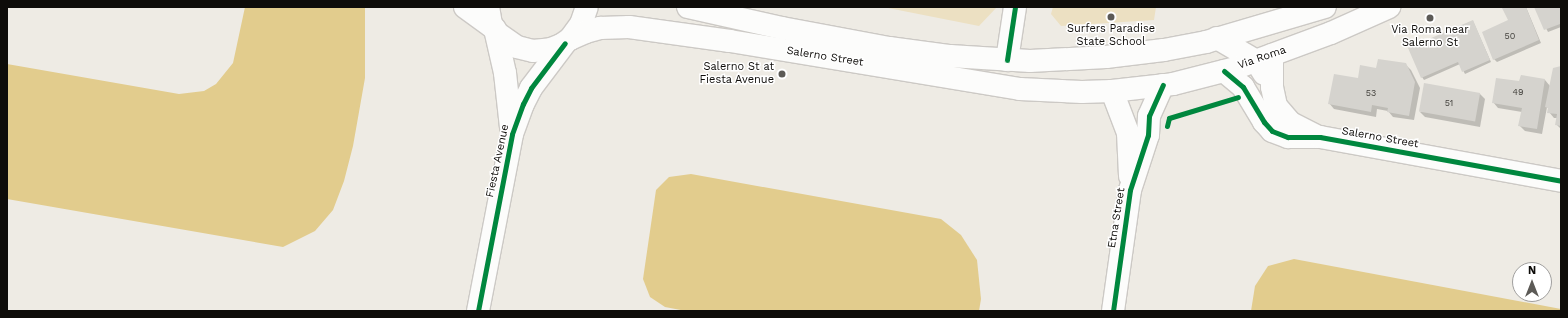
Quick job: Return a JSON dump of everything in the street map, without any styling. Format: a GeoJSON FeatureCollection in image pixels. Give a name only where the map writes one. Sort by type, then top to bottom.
{"type":"FeatureCollection","features":[{"type":"Feature","properties":{"kind":"main road"},"geometry":{"type":"LineString","coordinates":[[465,7],[492,21]]}},
{"type":"Feature","properties":{"kind":"main road","name":"Fiesta Avenue"},"geometry":{"type":"LineString","coordinates":[[480,306],[512,134],[523,104],[534,84],[581,24],[587,7]]}},
{"type":"Feature","properties":{"kind":"main road","name":"Salerno Street"},"geometry":{"type":"LineString","coordinates":[[688,7],[782,28],[888,48],[950,56],[1007,60],[1050,60],[1106,57],[1164,50],[1217,38]]}},
{"type":"Feature","properties":{"kind":"main road"},"geometry":{"type":"LineString","coordinates":[[1007,60],[1015,7]]}},
{"type":"Feature","properties":{"kind":"main road"},"geometry":{"type":"LineString","coordinates":[[1217,38],[1324,7]]}},
{"type":"Feature","properties":{"kind":"main road","name":"Via Roma"},"geometry":{"type":"LineString","coordinates":[[1082,92],[1112,91],[1163,85],[1224,71],[1331,33],[1389,7]]}},
{"type":"Feature","properties":{"kind":"main road","name":"Salerno Street"},"geometry":{"type":"LineString","coordinates":[[492,21],[509,43],[522,49],[545,50],[586,32],[600,28],[629,27],[730,41],[1020,89],[1082,92]]}},
{"type":"Feature","properties":{"kind":"main road","name":"Fiesta Avenue"},"geometry":{"type":"LineString","coordinates":[[492,21],[506,73],[512,134]]}},
{"type":"Feature","properties":{"kind":"main road"},"geometry":{"type":"LineString","coordinates":[[1217,38],[1264,58]]}},
{"type":"Feature","properties":{"kind":"main road","name":"Salerno Street"},"geometry":{"type":"LineString","coordinates":[[1264,58],[1276,106],[1291,123],[1320,138]]}},
{"type":"Feature","properties":{"kind":"main road","name":"Salerno Street"},"geometry":{"type":"LineString","coordinates":[[1224,71],[1243,87],[1264,122],[1272,131],[1288,137],[1320,138],[1561,181]]}},
{"type":"Feature","properties":{"kind":"main road","name":"Etna Street"},"geometry":{"type":"LineString","coordinates":[[1112,311],[1130,190],[1148,135],[1149,116],[1163,85]]}},
{"type":"Feature","properties":{"kind":"main road","name":"Etna Street"},"geometry":{"type":"LineString","coordinates":[[1112,91],[1128,133],[1130,190]]}},
{"type":"Feature","properties":{"kind":"shaded area"},"geometry":{"type":"Polygon","coordinates":[[[245,7],[365,7],[365,78],[353,146],[344,181],[333,210],[315,231],[283,247],[7,199],[7,64],[179,94],[204,91],[216,84],[233,63],[245,7]]]}},
{"type":"Feature","properties":{"kind":"shaded area"},"geometry":{"type":"Polygon","coordinates":[[[883,7],[997,7],[979,26],[883,7]]]}},
{"type":"Feature","properties":{"kind":"shaded area","name":"Surfers Paradise State School"},"geometry":{"type":"Polygon","coordinates":[[[1053,7],[1156,7],[1154,20],[1061,26],[1051,14],[1053,7]]]}},
{"type":"Feature","properties":{"kind":"shaded area"},"geometry":{"type":"Polygon","coordinates":[[[691,174],[941,219],[961,235],[977,260],[981,299],[979,311],[686,311],[665,307],[650,297],[643,279],[656,190],[669,177],[691,174]]]}},
{"type":"Feature","properties":{"kind":"shaded area"},"geometry":{"type":"Polygon","coordinates":[[[1294,259],[1512,300],[1512,302],[1524,302],[1561,309],[1561,311],[1251,311],[1255,286],[1268,266],[1294,259]]]}},
{"type":"Feature","properties":{"kind":"building"},"geometry":{"type":"Polygon","coordinates":[[[1526,7],[1539,40],[1493,60],[1482,32],[1508,20],[1502,8],[1526,7]]]}},
{"type":"Feature","properties":{"kind":"building"},"geometry":{"type":"Polygon","coordinates":[[[1534,7],[1561,7],[1561,27],[1560,24],[1544,30],[1534,7]]]}},
{"type":"Feature","properties":{"kind":"building"},"geometry":{"type":"Polygon","coordinates":[[[1473,20],[1490,60],[1462,72],[1458,62],[1421,78],[1408,48],[1473,20]]]}},
{"type":"Feature","properties":{"kind":"building"},"geometry":{"type":"Polygon","coordinates":[[[1378,59],[1406,63],[1415,82],[1409,116],[1387,112],[1388,108],[1372,105],[1371,112],[1328,104],[1334,74],[1358,78],[1360,65],[1376,68],[1378,59]]]}},
{"type":"Feature","properties":{"kind":"building"},"geometry":{"type":"Polygon","coordinates":[[[1561,66],[1561,126],[1555,125],[1557,114],[1547,113],[1548,108],[1545,107],[1553,68],[1561,66]]]}},
{"type":"Feature","properties":{"kind":"building"},"geometry":{"type":"Polygon","coordinates":[[[1521,75],[1545,79],[1537,129],[1518,126],[1522,108],[1492,103],[1496,78],[1519,81],[1521,75]]]}},
{"type":"Feature","properties":{"kind":"building"},"geometry":{"type":"Polygon","coordinates":[[[1424,83],[1480,93],[1475,121],[1419,112],[1424,83]]]}},
{"type":"Feature","properties":{"kind":"cycle path"},"geometry":{"type":"LineString","coordinates":[[1007,60],[1015,7]]}},
{"type":"Feature","properties":{"kind":"cycle path"},"geometry":{"type":"LineString","coordinates":[[478,311],[512,134],[523,104],[531,88],[565,43]]}},
{"type":"Feature","properties":{"kind":"cycle path"},"geometry":{"type":"LineString","coordinates":[[1224,71],[1243,87],[1264,122],[1272,131],[1288,137],[1320,137],[1561,181]]}},
{"type":"Feature","properties":{"kind":"cycle path"},"geometry":{"type":"LineString","coordinates":[[1113,311],[1130,190],[1148,135],[1149,116],[1163,85]]}},
{"type":"Feature","properties":{"kind":"cycle path"},"geometry":{"type":"LineString","coordinates":[[1167,126],[1169,118],[1238,97]]}},
{"type":"Feature","properties":{"kind":"place","name":"Surfers Paradise State School"},"geometry":{"type":"Point","coordinates":[1111,17]}},
{"type":"Feature","properties":{"kind":"place","name":"Via Roma near Salerno St"},"geometry":{"type":"Point","coordinates":[1430,18]}},
{"type":"Feature","properties":{"kind":"place","name":"Salerno St at Fiesta Avenue"},"geometry":{"type":"Point","coordinates":[782,74]}}]}
